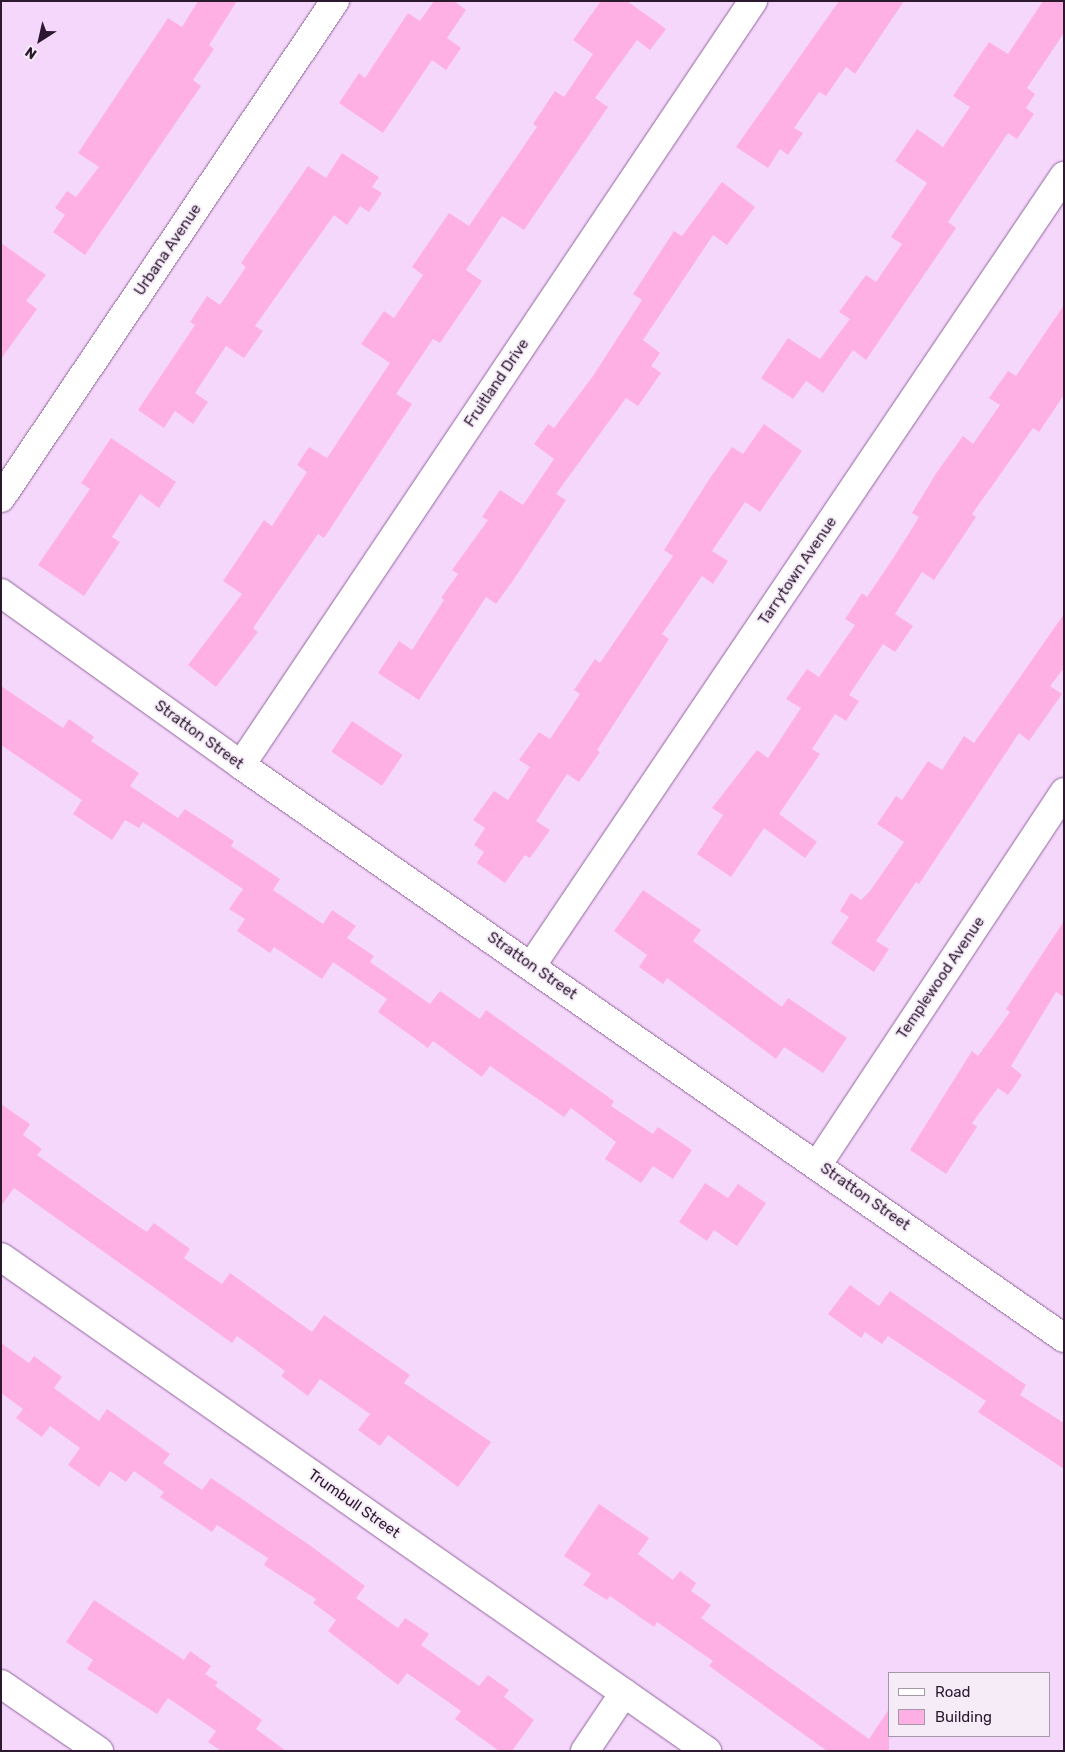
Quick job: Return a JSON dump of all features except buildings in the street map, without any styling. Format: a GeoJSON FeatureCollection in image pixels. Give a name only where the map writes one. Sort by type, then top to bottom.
{"type":"FeatureCollection","features":[{"type":"Feature","properties":{"kind":"street","name":"Urbana Avenue"},"geometry":{"type":"LineString","coordinates":[[1,498],[336,1]]}},
{"type":"Feature","properties":{"kind":"street","name":"Fruitland Drive"},"geometry":{"type":"LineString","coordinates":[[241,765],[753,1]]}},
{"type":"Feature","properties":{"kind":"street","name":"Tarrytown Avenue"},"geometry":{"type":"LineString","coordinates":[[532,965],[1064,176]]}},
{"type":"Feature","properties":{"kind":"street","name":"Stratton Street"},"geometry":{"type":"LineString","coordinates":[[1,593],[241,765],[818,1164],[1064,1338]]}},
{"type":"Feature","properties":{"kind":"street","name":"Templewood Avenue"},"geometry":{"type":"LineString","coordinates":[[818,1164],[1064,792]]}},
{"type":"Feature","properties":{"kind":"street","name":"Trumbull Street"},"geometry":{"type":"LineString","coordinates":[[1,1257],[707,1751]]}},
{"type":"Feature","properties":{"kind":"street"},"geometry":{"type":"LineString","coordinates":[[1,1684],[99,1751]]}},
{"type":"Feature","properties":{"kind":"street"},"geometry":{"type":"LineString","coordinates":[[584,1751],[624,1693]]}}]}
